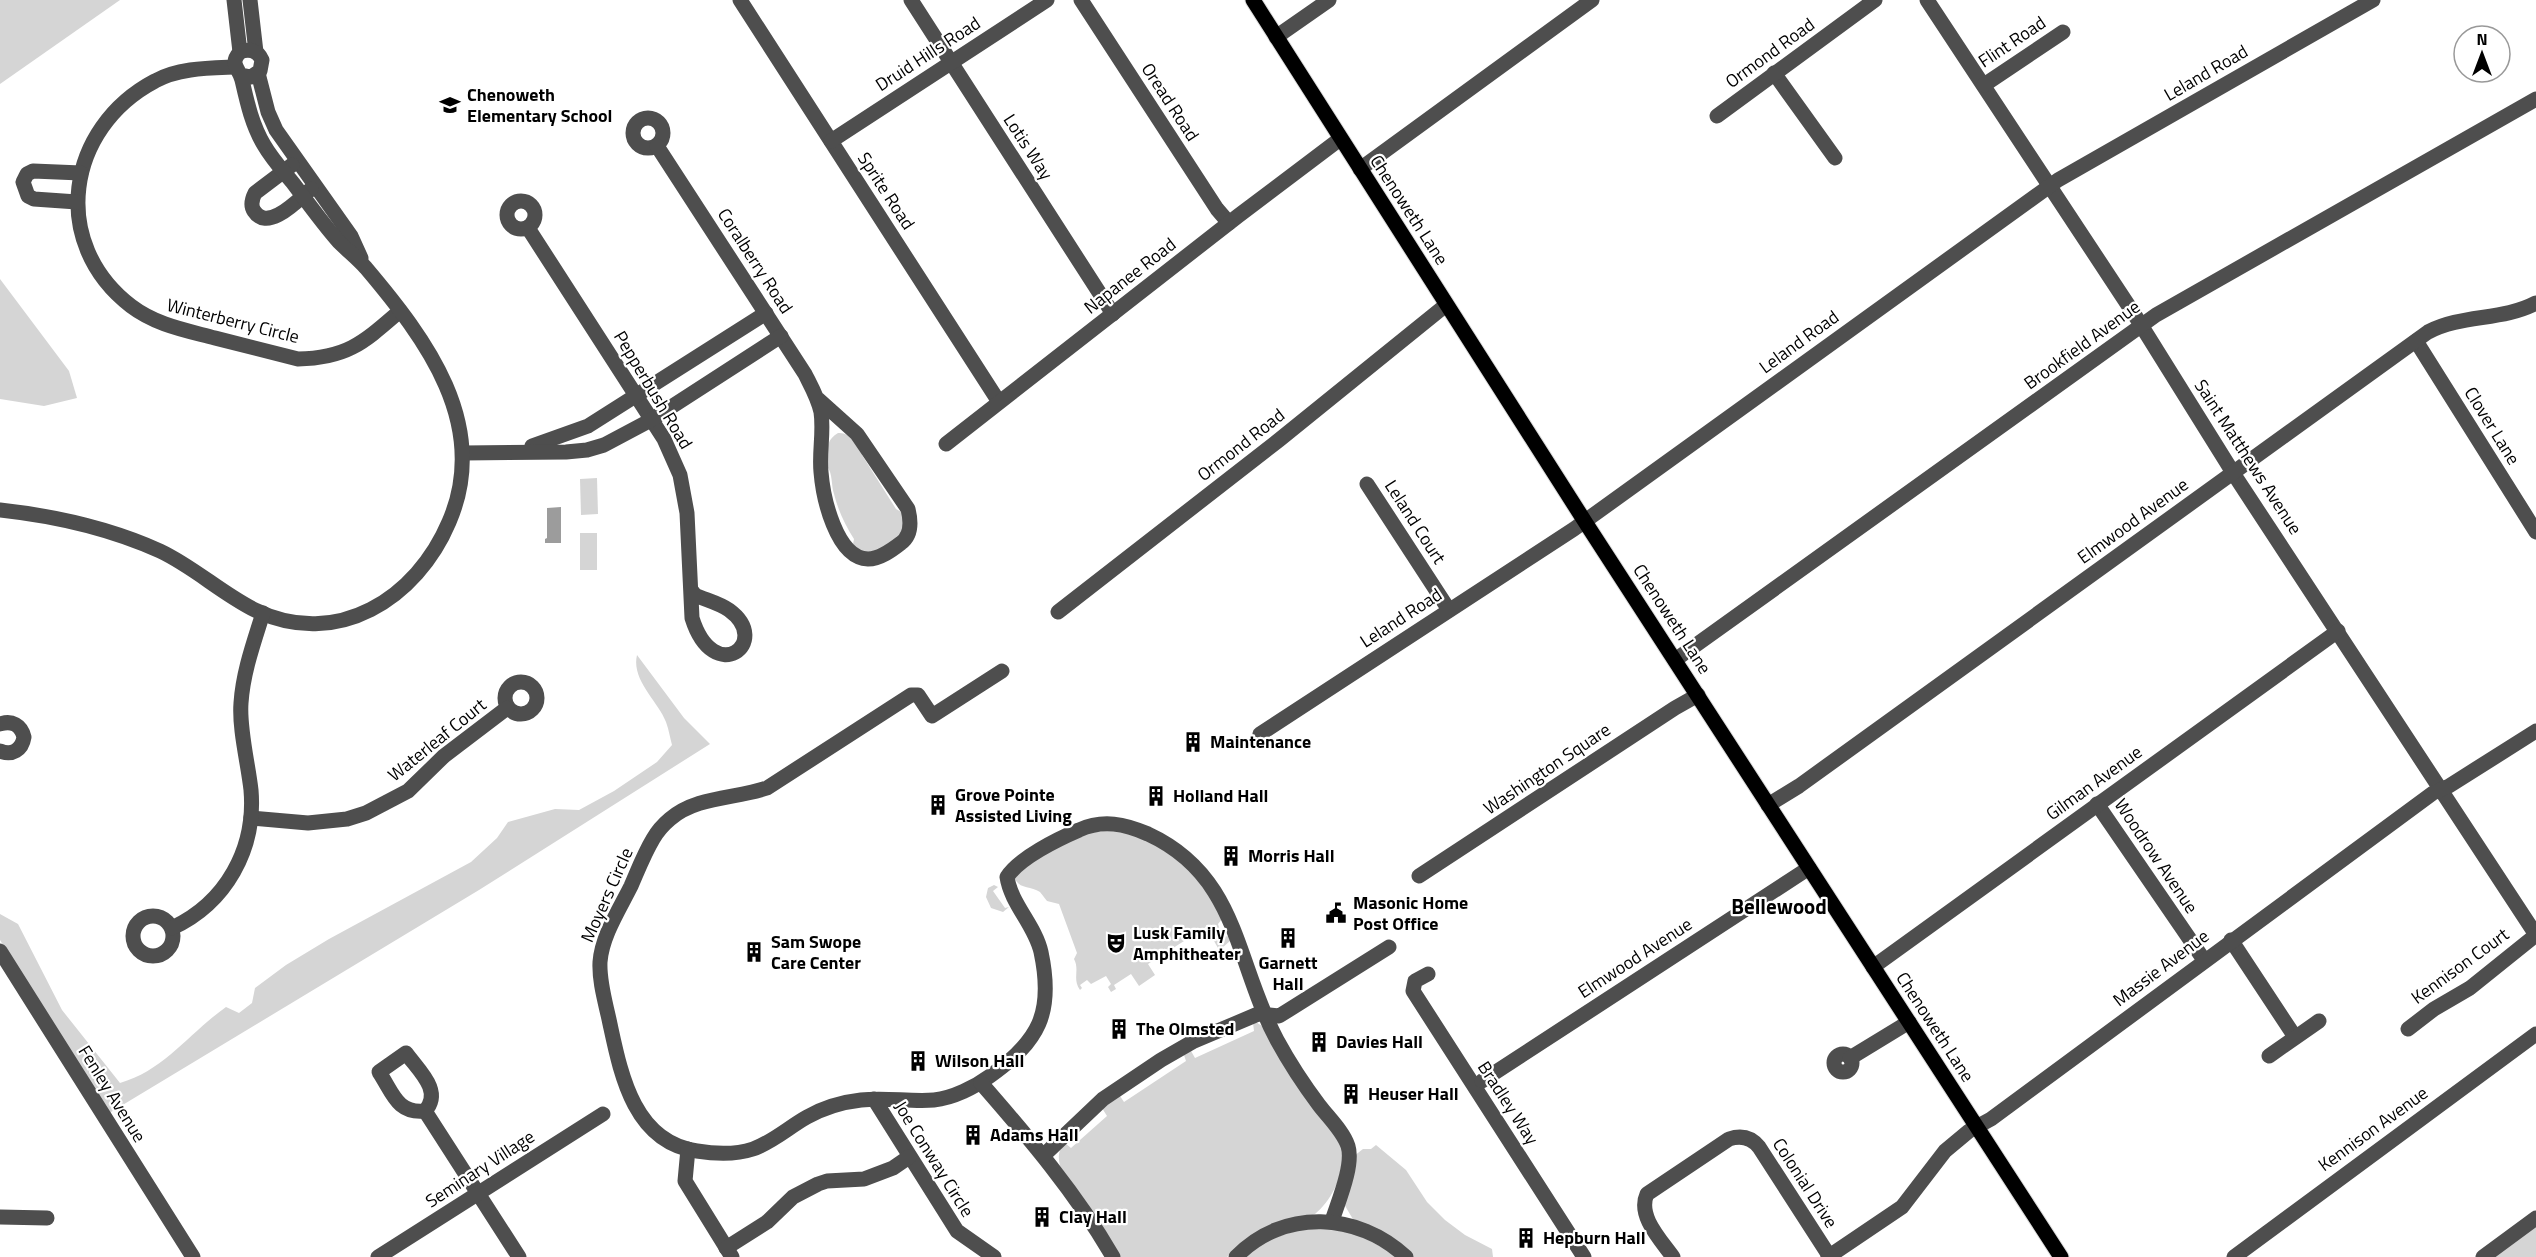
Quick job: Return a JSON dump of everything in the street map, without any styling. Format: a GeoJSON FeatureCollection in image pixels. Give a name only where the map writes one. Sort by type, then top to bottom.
{"type":"FeatureCollection","features":[{"type":"Feature","properties":{"kind":"main road","name":"Chenoweth Lane"},"geometry":{"type":"LineString","coordinates":[[1253,0],[1768,805],[2061,1257]]}},
{"type":"Feature","properties":{"kind":"street"},"geometry":{"type":"LineString","coordinates":[[0,510],[52,516],[115,533],[160,551],[197,571],[239,601],[263,613],[298,622],[335,621],[372,610],[402,590],[427,563],[450,520],[458,494],[463,453],[459,425],[443,376],[418,334],[365,266],[351,236],[309,191],[284,171],[265,147],[255,129],[234,61],[240,52],[234,0]]}},
{"type":"Feature","properties":{"kind":"street"},"geometry":{"type":"LineString","coordinates":[[250,0],[256,52],[262,60],[258,74],[265,103],[276,130],[297,162],[309,191]]}},
{"type":"Feature","properties":{"kind":"street","name":"Sprite Road"},"geometry":{"type":"LineString","coordinates":[[740,0],[999,402]]}},
{"type":"Feature","properties":{"kind":"street","name":"Lotis Way"},"geometry":{"type":"LineString","coordinates":[[911,0],[1113,314]]}},
{"type":"Feature","properties":{"kind":"street","name":"Druid Hills Road"},"geometry":{"type":"LineString","coordinates":[[831,141],[1047,0]]}},
{"type":"Feature","properties":{"kind":"street","name":"Oread Road"},"geometry":{"type":"LineString","coordinates":[[1081,0],[1216,209],[1229,223]]}},
{"type":"Feature","properties":{"kind":"street"},"geometry":{"type":"LineString","coordinates":[[1276,37],[1329,0]]}},
{"type":"Feature","properties":{"kind":"street"},"geometry":{"type":"LineString","coordinates":[[1360,169],[1592,0]]}},
{"type":"Feature","properties":{"kind":"street","name":"Ormond Road"},"geometry":{"type":"LineString","coordinates":[[1717,116],[1875,0]]}},
{"type":"Feature","properties":{"kind":"street","name":"Saint Matthews Avenue"},"geometry":{"type":"LineString","coordinates":[[1927,0],[2536,935]]}},
{"type":"Feature","properties":{"kind":"street","name":"Leland Road"},"geometry":{"type":"LineString","coordinates":[[1260,734],[1585,520],[2050,186],[2373,0]]}},
{"type":"Feature","properties":{"kind":"street","name":"Flint Road"},"geometry":{"type":"LineString","coordinates":[[1984,85],[2063,32]]}},
{"type":"Feature","properties":{"kind":"street"},"geometry":{"type":"LineString","coordinates":[[240,52],[251,50],[256,52]]}},
{"type":"Feature","properties":{"kind":"street"},"geometry":{"type":"LineString","coordinates":[[238,71],[251,77],[258,74]]}},
{"type":"Feature","properties":{"kind":"street","name":"Winterberry Circle"},"geometry":{"type":"LineString","coordinates":[[238,71],[170,75],[156,80],[134,94],[102,125],[87,151],[77,202],[86,246],[102,277],[129,305],[167,326],[298,359],[322,358],[352,348],[400,311]]}},
{"type":"Feature","properties":{"kind":"street"},"geometry":{"type":"LineString","coordinates":[[1774,73],[1835,158]]}},
{"type":"Feature","properties":{"kind":"street","name":"Brookfield Avenue"},"geometry":{"type":"LineString","coordinates":[[1675,660],[2141,326],[2320,221],[2536,99]]}},
{"type":"Feature","properties":{"kind":"street","name":"Napanee Road"},"geometry":{"type":"LineString","coordinates":[[946,444],[1340,139]]}},
{"type":"Feature","properties":{"kind":"street","name":"Coralberry Road"},"geometry":{"type":"LineString","coordinates":[[657,146],[766,313],[818,399],[851,428],[868,448],[908,509],[910,518],[908,535],[903,542],[879,557],[859,557],[849,550],[840,537],[827,505],[820,458],[822,437],[818,399]]}},
{"type":"Feature","properties":{"kind":"street"},"geometry":{"type":"LineString","coordinates":[[297,162],[255,193],[252,207],[256,215],[271,218],[309,191]]}},
{"type":"Feature","properties":{"kind":"street"},"geometry":{"type":"LineString","coordinates":[[77,202],[34,199],[28,196],[23,182],[27,174],[33,171],[81,174]]}},
{"type":"Feature","properties":{"kind":"street","name":"Pepperbush Road"},"geometry":{"type":"LineString","coordinates":[[528,228],[664,439],[680,475],[687,513],[691,590]]}},
{"type":"Feature","properties":{"kind":"street","name":"Elmwood Avenue"},"geometry":{"type":"LineString","coordinates":[[1768,805],[1799,786],[2416,341],[2448,323],[2509,314],[2536,303]]}},
{"type":"Feature","properties":{"kind":"street","name":"Ormond Road"},"geometry":{"type":"LineString","coordinates":[[1058,612],[1270,447],[1446,304]]}},
{"type":"Feature","properties":{"kind":"street"},"geometry":{"type":"LineString","coordinates":[[518,451],[588,426],[766,313]]}},
{"type":"Feature","properties":{"kind":"street"},"geometry":{"type":"LineString","coordinates":[[463,453],[587,450],[623,437],[780,336]]}},
{"type":"Feature","properties":{"kind":"street","name":"Clover Lane"},"geometry":{"type":"LineString","coordinates":[[2416,341],[2533,522]]}},
{"type":"Feature","properties":{"kind":"street"},"geometry":{"type":"LineString","coordinates":[[822,437],[834,428],[851,428]]}},
{"type":"Feature","properties":{"kind":"street","name":"Leland Court"},"geometry":{"type":"LineString","coordinates":[[1367,484],[1449,610]]}},
{"type":"Feature","properties":{"kind":"street"},"geometry":{"type":"LineString","coordinates":[[172,928],[203,910],[229,881],[246,845],[251,818],[251,789],[241,705],[250,653],[263,613]]}},
{"type":"Feature","properties":{"kind":"street","name":"Gilman Avenue"},"geometry":{"type":"LineString","coordinates":[[1873,967],[2338,631]]}},
{"type":"Feature","properties":{"kind":"street","name":"Moyers Circle"},"geometry":{"type":"LineString","coordinates":[[1002,671],[932,716],[918,695],[911,695],[767,788],[686,807],[669,820],[654,837],[604,943],[600,964],[601,984],[621,1074],[631,1099],[651,1127],[664,1140],[688,1149],[724,1153],[753,1148],[807,1116],[826,1108],[874,1099],[933,1100],[947,1098],[981,1083],[1014,1059],[1029,1044],[1042,1018],[1045,1000],[1041,954],[1036,935],[1008,886],[1007,877],[1014,868],[1070,834],[1089,825],[1116,823],[1134,828],[1174,847],[1199,868],[1216,892],[1231,921],[1254,992],[1266,1016],[1296,1071],[1348,1146],[1347,1171],[1332,1221]]}},
{"type":"Feature","properties":{"kind":"street","name":"Washington Square"},"geometry":{"type":"LineString","coordinates":[[1419,876],[1665,714],[1698,695]]}},
{"type":"Feature","properties":{"kind":"street","name":"Waterleaf Court"},"geometry":{"type":"LineString","coordinates":[[251,818],[308,823],[347,819],[366,813],[408,791],[444,756],[507,708]]}},
{"type":"Feature","properties":{"kind":"street"},"geometry":{"type":"LineString","coordinates":[[0,724],[14,723],[19,726],[24,737],[20,749],[8,754],[0,751]]}},
{"type":"Feature","properties":{"kind":"street","name":"Massie Avenue"},"geometry":{"type":"LineString","coordinates":[[1829,1257],[1902,1208],[1945,1151],[1976,1127],[1991,1119],[2231,940],[2440,790],[2536,731]]}},
{"type":"Feature","properties":{"kind":"street","name":"Woodrow Avenue"},"geometry":{"type":"LineString","coordinates":[[2097,804],[2204,960]]}},
{"type":"Feature","properties":{"kind":"street","name":"Elmwood Avenue"},"geometry":{"type":"LineString","coordinates":[[1482,1081],[1809,868]]}},
{"type":"Feature","properties":{"kind":"street","name":"Kennison Court"},"geometry":{"type":"LineString","coordinates":[[2408,1029],[2434,1009],[2470,988],[2536,935]]}},
{"type":"Feature","properties":{"kind":"street"},"geometry":{"type":"LineString","coordinates":[[2231,940],[2295,1037]]}},
{"type":"Feature","properties":{"kind":"street"},"geometry":{"type":"LineString","coordinates":[[1044,1155],[1103,1099],[1161,1060],[1227,1026],[1258,1014],[1279,1016],[1389,947]]}},
{"type":"Feature","properties":{"kind":"street","name":"Fenley Avenue"},"geometry":{"type":"LineString","coordinates":[[0,951],[193,1257]]}},
{"type":"Feature","properties":{"kind":"street","name":"Bradley Way"},"geometry":{"type":"LineString","coordinates":[[1428,974],[1416,981],[1413,991],[1584,1257]]}},
{"type":"Feature","properties":{"kind":"street"},"geometry":{"type":"LineString","coordinates":[[2269,1056],[2319,1021]]}},
{"type":"Feature","properties":{"kind":"street"},"geometry":{"type":"LineString","coordinates":[[1850,1058],[1909,1022]]}},
{"type":"Feature","properties":{"kind":"street","name":"Kennison Avenue"},"geometry":{"type":"LineString","coordinates":[[2234,1257],[2536,1034]]}},
{"type":"Feature","properties":{"kind":"street"},"geometry":{"type":"LineString","coordinates":[[981,1083],[1044,1155],[1084,1209],[1113,1257]]}},
{"type":"Feature","properties":{"kind":"street","name":"Joe Conway Circle"},"geometry":{"type":"LineString","coordinates":[[874,1099],[958,1232],[994,1257]]}},
{"type":"Feature","properties":{"kind":"street"},"geometry":{"type":"LineString","coordinates":[[425,1111],[519,1257]]}},
{"type":"Feature","properties":{"kind":"street","name":"Seminary Village"},"geometry":{"type":"LineString","coordinates":[[378,1257],[603,1114]]}},
{"type":"Feature","properties":{"kind":"street","name":"Colonial Drive"},"geometry":{"type":"LineString","coordinates":[[1673,1257],[1644,1211],[1645,1199],[1650,1192],[1729,1139],[1740,1137],[1749,1138],[1759,1147],[1829,1257]]}},
{"type":"Feature","properties":{"kind":"street"},"geometry":{"type":"LineString","coordinates":[[688,1149],[686,1181],[729,1252],[767,1222],[793,1197],[827,1181],[864,1179],[893,1168],[909,1156]]}},
{"type":"Feature","properties":{"kind":"street"},"geometry":{"type":"LineString","coordinates":[[0,1217],[47,1218]]}},
{"type":"Feature","properties":{"kind":"street"},"geometry":{"type":"LineString","coordinates":[[2483,1257],[2536,1218]]}},
{"type":"Feature","properties":{"kind":"street"},"geometry":{"type":"LineString","coordinates":[[1236,1257],[1256,1240],[1276,1230],[1299,1223],[1332,1221],[1367,1231],[1386,1241],[1406,1257]]}},
{"type":"Feature","properties":{"kind":"shaded area"},"geometry":{"type":"Polygon","coordinates":[[[0,0],[120,0],[0,84],[0,0]]]}},
{"type":"Feature","properties":{"kind":"shaded area"},"geometry":{"type":"Polygon","coordinates":[[[0,279],[69,371],[77,398],[44,406],[0,399],[0,279]]]}},
{"type":"Feature","properties":{"kind":"shaded area"},"geometry":{"type":"Polygon","coordinates":[[[838,433],[846,434],[855,442],[896,509],[903,513],[905,532],[880,553],[865,554],[853,544],[854,539],[838,506],[827,466],[827,456],[829,443],[838,433]]]}},
{"type":"Feature","properties":{"kind":"shaded area"},"geometry":{"type":"Polygon","coordinates":[[[597,478],[598,514],[581,515],[580,479],[597,478]]]}},
{"type":"Feature","properties":{"kind":"shaded area"},"geometry":{"type":"Polygon","coordinates":[[[561,507],[561,543],[545,543],[547,508],[561,507]]]}},
{"type":"Feature","properties":{"kind":"shaded area"},"geometry":{"type":"Polygon","coordinates":[[[580,533],[597,533],[597,570],[580,570],[580,533]]]}},
{"type":"Feature","properties":{"kind":"shaded area"},"geometry":{"type":"Polygon","coordinates":[[[637,655],[684,718],[710,744],[479,890],[106,1115],[0,940],[0,914],[18,924],[62,1010],[120,1083],[136,1077],[164,1060],[226,1007],[239,1013],[252,1003],[255,988],[286,965],[471,862],[497,838],[508,822],[555,809],[579,810],[614,791],[657,762],[672,745],[666,722],[641,682],[636,664],[637,655]]]}},
{"type":"Feature","properties":{"kind":"shaded area"},"geometry":{"type":"Polygon","coordinates":[[[1121,829],[1163,845],[1200,876],[1222,919],[1218,924],[1222,937],[1229,936],[1230,941],[1222,948],[1218,948],[1206,927],[1148,964],[1155,975],[1139,986],[1131,974],[1114,985],[1116,989],[1111,992],[1108,987],[1111,984],[1106,976],[1091,984],[1087,980],[1080,985],[1082,988],[1080,990],[1074,959],[1077,953],[1059,904],[1047,901],[1040,892],[1021,885],[1014,876],[1018,870],[1078,834],[1121,829]]]}},
{"type":"Feature","properties":{"kind":"shaded area"},"geometry":{"type":"Polygon","coordinates":[[[994,885],[998,887],[993,891],[1005,908],[1009,907],[1003,912],[991,908],[986,897],[988,888],[994,885]]]}},
{"type":"Feature","properties":{"kind":"shaded area"},"geometry":{"type":"Polygon","coordinates":[[[1256,1022],[1265,1028],[1338,1139],[1342,1149],[1342,1167],[1332,1193],[1315,1214],[1233,1251],[1227,1257],[1120,1257],[1060,1166],[1061,1148],[1065,1143],[1071,1148],[1107,1116],[1102,1108],[1120,1096],[1124,1102],[1186,1061],[1184,1055],[1191,1051],[1195,1058],[1254,1031],[1253,1023],[1256,1022]]]}},
{"type":"Feature","properties":{"kind":"shaded area"},"geometry":{"type":"Polygon","coordinates":[[[1376,1145],[1406,1170],[1427,1202],[1445,1220],[1465,1235],[1492,1249],[1493,1257],[1412,1257],[1354,1221],[1344,1204],[1354,1156],[1363,1149],[1371,1149],[1376,1145]]]}},
{"type":"Feature","properties":{"kind":"shaded area"},"geometry":{"type":"Polygon","coordinates":[[[2536,1226],[2536,1257],[2492,1257],[2536,1226]]]}},
{"type":"Feature","properties":{"kind":"shaded area"},"geometry":{"type":"Polygon","coordinates":[[[1305,1228],[1353,1232],[1400,1257],[1242,1257],[1268,1240],[1305,1228]]]}},
{"type":"Feature","properties":{"kind":"place","name":"Chenoweth Elementary School"},"geometry":{"type":"Point","coordinates":[450,105]}},
{"type":"Feature","properties":{"kind":"place","name":"Maintenance"},"geometry":{"type":"Point","coordinates":[1193,742]}},
{"type":"Feature","properties":{"kind":"place","name":"Holland Hall"},"geometry":{"type":"Point","coordinates":[1156,796]}},
{"type":"Feature","properties":{"kind":"place","name":"Grove Pointe Assisted Living"},"geometry":{"type":"Point","coordinates":[938,805]}},
{"type":"Feature","properties":{"kind":"place","name":"Morris Hall"},"geometry":{"type":"Point","coordinates":[1231,856]}},
{"type":"Feature","properties":{"kind":"place","name":"Masonic Home Post Office"},"geometry":{"type":"Point","coordinates":[1336,913]}},
{"type":"Feature","properties":{"kind":"place","name":"Garnett Hall"},"geometry":{"type":"Point","coordinates":[1288,938]}},
{"type":"Feature","properties":{"kind":"place","name":"Lusk Family Amphitheater"},"geometry":{"type":"Point","coordinates":[1116,943]}},
{"type":"Feature","properties":{"kind":"place","name":"Sam Swope Care Center"},"geometry":{"type":"Point","coordinates":[754,952]}},
{"type":"Feature","properties":{"kind":"place","name":"The Olmsted"},"geometry":{"type":"Point","coordinates":[1119,1029]}},
{"type":"Feature","properties":{"kind":"place","name":"Davies Hall"},"geometry":{"type":"Point","coordinates":[1319,1042]}},
{"type":"Feature","properties":{"kind":"place","name":"Wilson Hall"},"geometry":{"type":"Point","coordinates":[918,1061]}},
{"type":"Feature","properties":{"kind":"place","name":"Heuser Hall"},"geometry":{"type":"Point","coordinates":[1351,1094]}},
{"type":"Feature","properties":{"kind":"place","name":"Adams Hall"},"geometry":{"type":"Point","coordinates":[973,1135]}},
{"type":"Feature","properties":{"kind":"place","name":"Clay Hall"},"geometry":{"type":"Point","coordinates":[1042,1217]}},
{"type":"Feature","properties":{"kind":"place","name":"Hepburn Hall"},"geometry":{"type":"Point","coordinates":[1526,1238]}},
{"type":"Feature","properties":{"kind":"district","name":"Bellewood"},"geometry":{"type":"Point","coordinates":[1779,907]}}]}
